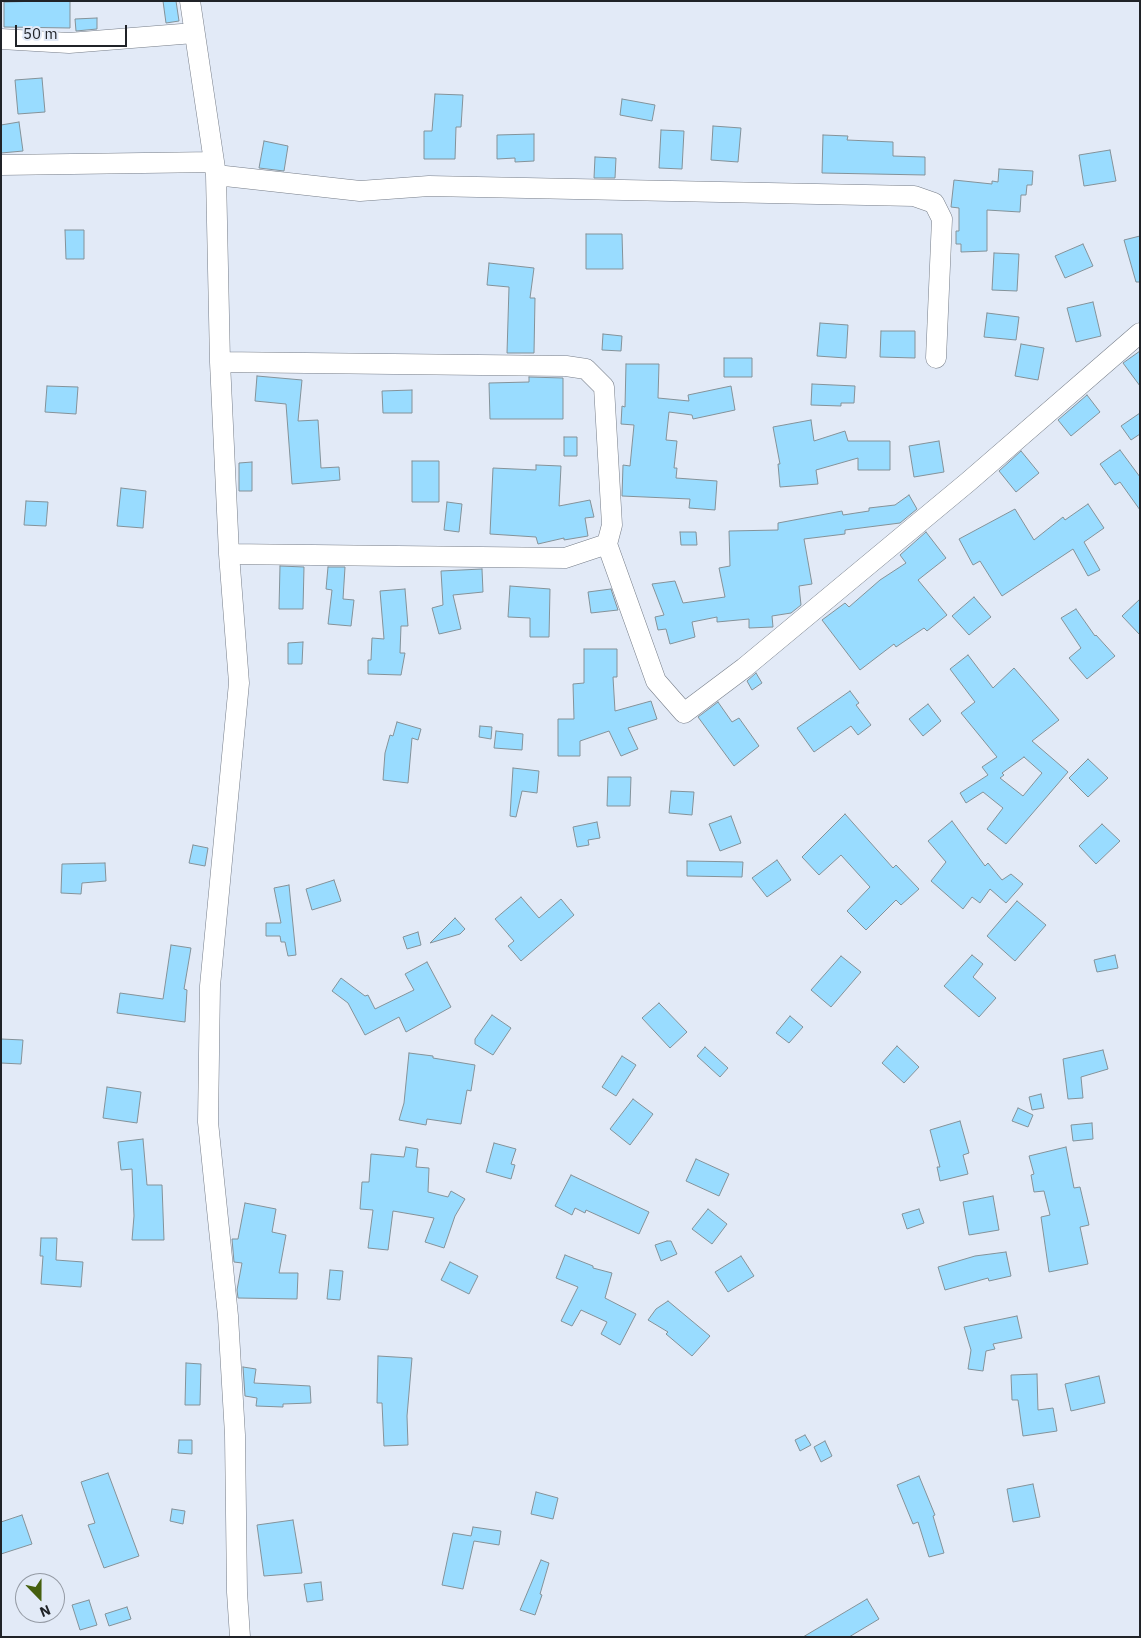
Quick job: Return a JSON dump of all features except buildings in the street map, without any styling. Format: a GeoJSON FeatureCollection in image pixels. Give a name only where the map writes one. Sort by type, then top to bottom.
{"type":"FeatureCollection","features":[{"type":"Feature","properties":{"kind":"street"},"geometry":{"type":"LineString","coordinates":[[190,1],[215,169],[220,362],[229,554],[239,684],[210,986],[208,1122],[228,1316],[235,1435],[237,1592],[240,1637]]}},
{"type":"Feature","properties":{"kind":"street"},"geometry":{"type":"LineString","coordinates":[[1,38],[69,43],[194,33]]}},
{"type":"Feature","properties":{"kind":"street"},"geometry":{"type":"LineString","coordinates":[[1,165],[215,169],[360,190],[429,186],[914,196],[934,203],[942,219],[936,358]]}},
{"type":"Feature","properties":{"kind":"street"},"geometry":{"type":"LineString","coordinates":[[220,362],[566,366],[586,369],[604,388],[612,524],[607,544],[656,681],[684,713],[744,668],[968,482],[1140,332]]}},
{"type":"Feature","properties":{"kind":"street"},"geometry":{"type":"LineString","coordinates":[[229,554],[565,558],[607,544]]}}]}
